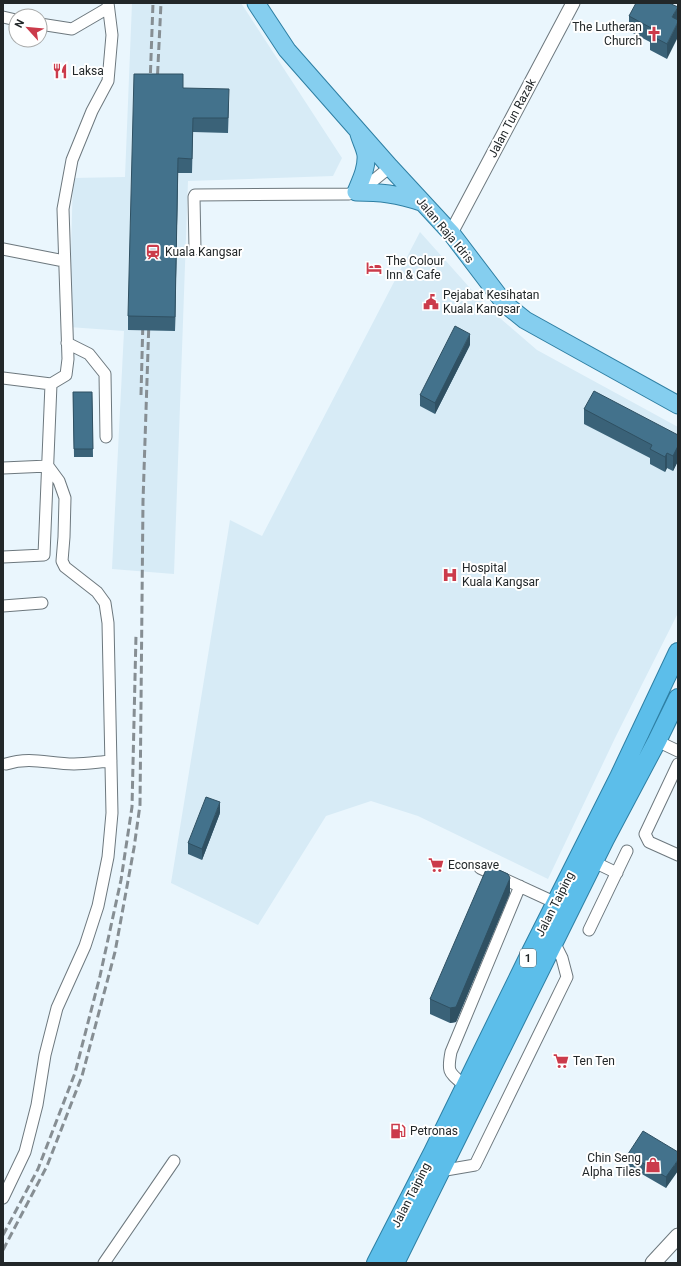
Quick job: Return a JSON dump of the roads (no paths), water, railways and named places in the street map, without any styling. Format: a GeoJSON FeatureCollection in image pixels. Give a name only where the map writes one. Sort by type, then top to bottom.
{"type":"FeatureCollection","features":[{"type":"Feature","properties":{"kind":"highway","name":"Jalan Taiping"},"geometry":{"type":"LineString","coordinates":[[376,1263],[620,777],[678,652]]}},
{"type":"Feature","properties":{"kind":"highway","name":"Jalan Taiping"},"geometry":{"type":"LineString","coordinates":[[395,1263],[594,862],[678,698]]}},
{"type":"Feature","properties":{"kind":"highway"},"geometry":{"type":"LineString","coordinates":[[620,777],[645,746],[657,741]]}},
{"type":"Feature","properties":{"kind":"main road","name":"Jalan Raja Idris"},"geometry":{"type":"LineString","coordinates":[[256,3],[287,50],[390,167],[451,233],[505,304],[525,320],[678,405]]}},
{"type":"Feature","properties":{"kind":"main road"},"geometry":{"type":"LineString","coordinates":[[357,128],[366,155],[364,173],[356,192],[389,193],[423,203]]}},
{"type":"Feature","properties":{"kind":"main road"},"geometry":{"type":"LineString","coordinates":[[653,1263],[678,1236]]}},
{"type":"Feature","properties":{"kind":"street","name":"Jalan Tun Razak"},"geometry":{"type":"LineString","coordinates":[[451,233],[573,3]]}},
{"type":"Feature","properties":{"kind":"street"},"geometry":{"type":"LineString","coordinates":[[3,378],[51,384],[66,375],[68,359],[63,209],[72,160],[92,111],[108,81],[112,35],[108,5],[72,29],[48,25]]}},
{"type":"Feature","properties":{"kind":"street"},"geometry":{"type":"LineString","coordinates":[[195,248],[195,195],[349,194],[363,189],[390,167]]}},
{"type":"Feature","properties":{"kind":"street"},"geometry":{"type":"LineString","coordinates":[[3,249],[64,261]]}},
{"type":"Feature","properties":{"kind":"street"},"geometry":{"type":"LineString","coordinates":[[67,343],[89,354],[104,374],[106,437]]}},
{"type":"Feature","properties":{"kind":"street"},"geometry":{"type":"LineString","coordinates":[[3,557],[44,555],[51,384]]}},
{"type":"Feature","properties":{"kind":"street"},"geometry":{"type":"LineString","coordinates":[[3,468],[48,466]]}},
{"type":"Feature","properties":{"kind":"street"},"geometry":{"type":"LineString","coordinates":[[3,1198],[24,1152],[37,1105],[45,1055],[57,1008],[84,946],[98,906],[108,857],[111,820],[108,623],[105,603],[97,592],[65,567],[62,561],[65,498],[59,481],[48,466]]}},
{"type":"Feature","properties":{"kind":"street"},"geometry":{"type":"LineString","coordinates":[[3,606],[42,603]]}},
{"type":"Feature","properties":{"kind":"street"},"geometry":{"type":"LineString","coordinates":[[657,741],[678,751]]}},
{"type":"Feature","properties":{"kind":"street"},"geometry":{"type":"LineString","coordinates":[[6,764],[14,761],[31,759],[73,764],[111,761]]}},
{"type":"Feature","properties":{"kind":"street"},"geometry":{"type":"LineString","coordinates":[[678,764],[645,834],[649,842],[678,855]]}},
{"type":"Feature","properties":{"kind":"street"},"geometry":{"type":"LineString","coordinates":[[589,930],[627,851]]}},
{"type":"Feature","properties":{"kind":"street"},"geometry":{"type":"LineString","coordinates":[[594,862],[617,873]]}},
{"type":"Feature","properties":{"kind":"street"},"geometry":{"type":"LineString","coordinates":[[480,868],[556,903]]}},
{"type":"Feature","properties":{"kind":"street"},"geometry":{"type":"LineString","coordinates":[[465,1086],[453,1075],[448,1067],[451,1052],[520,886]]}},
{"type":"Feature","properties":{"kind":"street"},"geometry":{"type":"LineString","coordinates":[[440,1171],[475,1165],[567,977],[562,958],[554,942]]}},
{"type":"Feature","properties":{"kind":"street"},"geometry":{"type":"LineString","coordinates":[[104,1263],[174,1161]]}},
{"type":"Feature","properties":{"kind":"railway"},"geometry":{"type":"LineString","coordinates":[[150,85],[153,3]]}},
{"type":"Feature","properties":{"kind":"railway"},"geometry":{"type":"LineString","coordinates":[[157,86],[161,3]]}},
{"type":"Feature","properties":{"kind":"railway"},"geometry":{"type":"LineString","coordinates":[[141,395],[143,319]]}},
{"type":"Feature","properties":{"kind":"railway"},"geometry":{"type":"LineString","coordinates":[[3,1250],[47,1166],[82,1076],[115,952],[134,848],[140,805],[143,501],[149,320]]}},
{"type":"Feature","properties":{"kind":"railway"},"geometry":{"type":"LineString","coordinates":[[3,1235],[38,1169],[75,1073],[100,976],[121,880],[132,807],[136,635]]}},
{"type":"Feature","properties":{"kind":"place","name":"The Lutheran Church"},"geometry":{"type":"Point","coordinates":[654,34]}},
{"type":"Feature","properties":{"kind":"place","name":"Laksa"},"geometry":{"type":"Point","coordinates":[60,71]}},
{"type":"Feature","properties":{"kind":"place","name":"Kuala Kangsar"},"geometry":{"type":"Point","coordinates":[153,252]}},
{"type":"Feature","properties":{"kind":"place","name":"The Colour Inn & Cafe"},"geometry":{"type":"Point","coordinates":[374,268]}},
{"type":"Feature","properties":{"kind":"place","name":"Pejabat Kesihatan Kuala Kangsar"},"geometry":{"type":"Point","coordinates":[431,302]}},
{"type":"Feature","properties":{"kind":"place","name":"Hospital Kuala Kangsar"},"geometry":{"type":"Point","coordinates":[450,575]}},
{"type":"Feature","properties":{"kind":"place","name":"Econsave"},"geometry":{"type":"Point","coordinates":[436,865]}},
{"type":"Feature","properties":{"kind":"place","name":"Ten Ten"},"geometry":{"type":"Point","coordinates":[561,1061]}},
{"type":"Feature","properties":{"kind":"place","name":"Petronas"},"geometry":{"type":"Point","coordinates":[398,1131]}},
{"type":"Feature","properties":{"kind":"place","name":"Chin Seng Alpha Tiles"},"geometry":{"type":"Point","coordinates":[653,1165]}}]}
